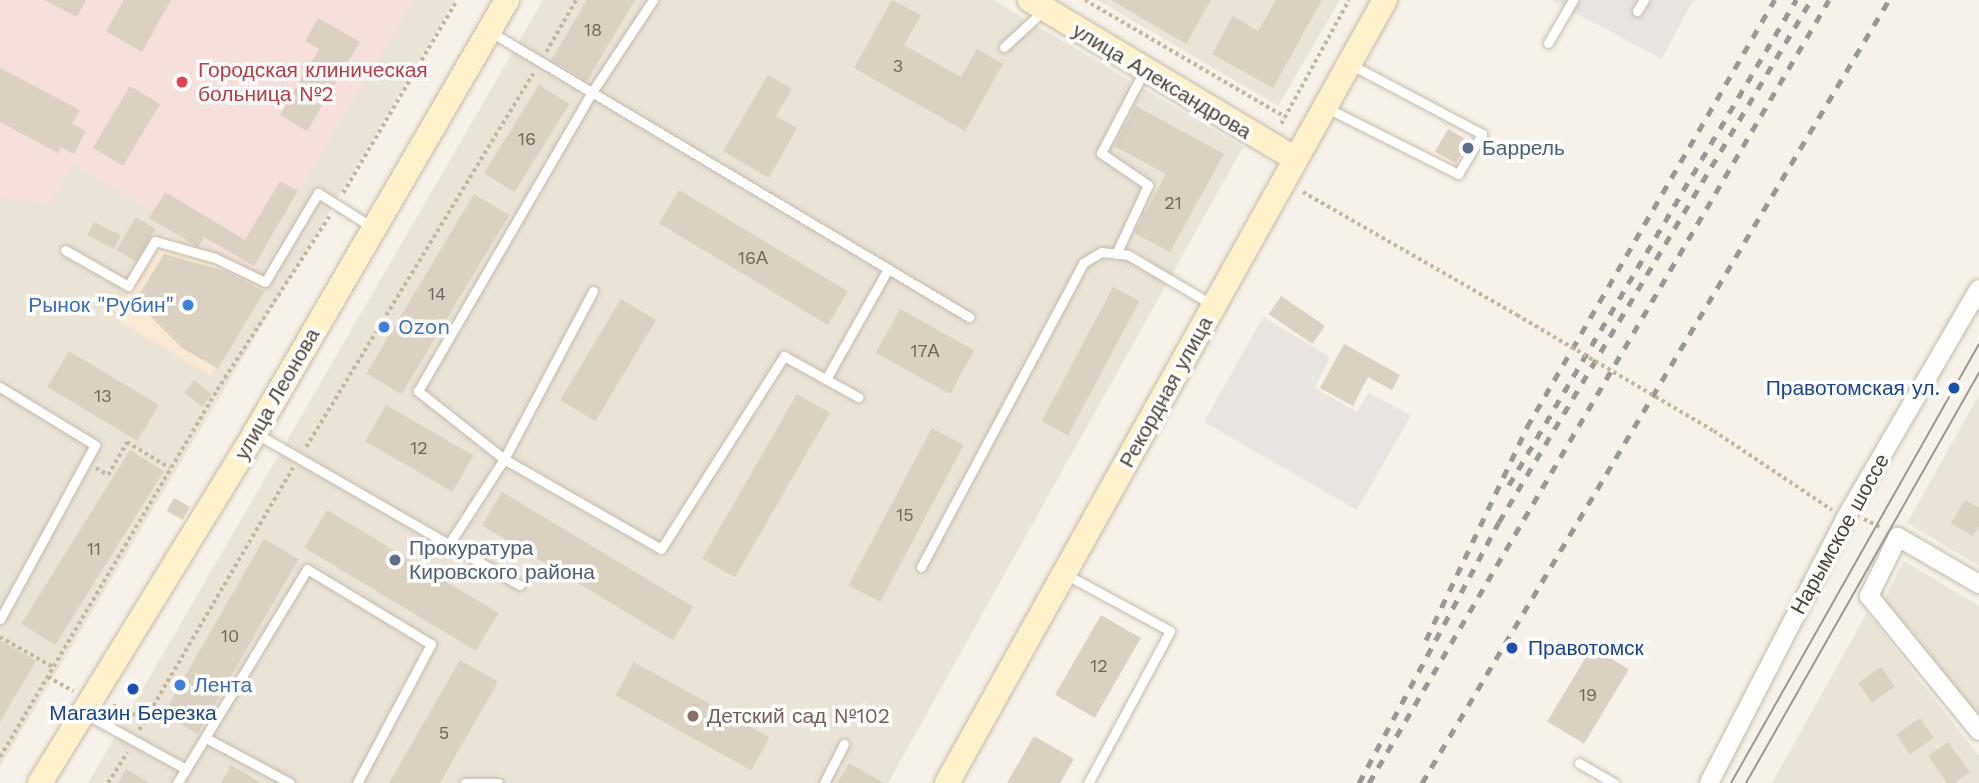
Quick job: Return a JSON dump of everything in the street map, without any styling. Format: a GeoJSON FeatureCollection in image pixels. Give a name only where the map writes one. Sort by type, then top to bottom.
{"type":"FeatureCollection","features":[{"type":"Feature","properties":{"kind":"street","name":"улица Леонова"},"geometry":{"type":"LineString","coordinates":[[40,783],[255,433],[507,0]]}},
{"type":"Feature","properties":{"kind":"street","name":"Рекордная улица"},"geometry":{"type":"LineString","coordinates":[[947,783],[1385,0]]}},
{"type":"Feature","properties":{"kind":"street","name":"улица Александрова"},"geometry":{"type":"LineString","coordinates":[[1035,3],[1144,71],[1270,144],[1290,170]]}},
{"type":"Feature","properties":{"kind":"street","name":"Нарымское шоссе"},"geometry":{"type":"LineString","coordinates":[[1709,783],[1845,519],[1979,289]]}},
{"type":"Feature","properties":{"kind":"street"},"geometry":{"type":"LineString","coordinates":[[1979,584],[1898,537],[1869,596],[1979,731]]}},
{"type":"Feature","properties":{"kind":"lane"},"geometry":{"type":"LineString","coordinates":[[653,0],[592,92],[418,391],[504,459],[661,549],[784,356],[858,397]]}},
{"type":"Feature","properties":{"kind":"lane"},"geometry":{"type":"LineString","coordinates":[[1548,43],[1573,0]]}},
{"type":"Feature","properties":{"kind":"lane"},"geometry":{"type":"LineString","coordinates":[[1637,11],[1644,0]]}},
{"type":"Feature","properties":{"kind":"lane"},"geometry":{"type":"LineString","coordinates":[[1004,47],[1035,3]]}},
{"type":"Feature","properties":{"kind":"lane"},"geometry":{"type":"LineString","coordinates":[[488,30],[969,317]]}},
{"type":"Feature","properties":{"kind":"lane"},"geometry":{"type":"LineString","coordinates":[[1325,107],[1458,174],[1482,134],[1349,63]]}},
{"type":"Feature","properties":{"kind":"lane"},"geometry":{"type":"LineString","coordinates":[[1116,254],[1148,184],[1101,153],[1144,71]]}},
{"type":"Feature","properties":{"kind":"lane"},"geometry":{"type":"LineString","coordinates":[[65,250],[128,286],[155,241],[215,258],[265,282],[318,193],[373,228]]}},
{"type":"Feature","properties":{"kind":"lane"},"geometry":{"type":"LineString","coordinates":[[921,567],[1083,263],[1101,252],[1128,255],[1214,305]]}},
{"type":"Feature","properties":{"kind":"lane"},"geometry":{"type":"LineString","coordinates":[[826,379],[888,269]]}},
{"type":"Feature","properties":{"kind":"lane"},"geometry":{"type":"LineString","coordinates":[[449,544],[504,459],[593,291]]}},
{"type":"Feature","properties":{"kind":"lane"},"geometry":{"type":"LineString","coordinates":[[0,387],[95,445],[0,619]]}},
{"type":"Feature","properties":{"kind":"lane"},"geometry":{"type":"LineString","coordinates":[[255,433],[520,585]]}},
{"type":"Feature","properties":{"kind":"lane"},"geometry":{"type":"LineString","coordinates":[[177,783],[307,569],[431,644],[357,783]]}},
{"type":"Feature","properties":{"kind":"lane"},"geometry":{"type":"LineString","coordinates":[[1063,572],[1170,631],[1088,783]]}},
{"type":"Feature","properties":{"kind":"lane"},"geometry":{"type":"LineString","coordinates":[[83,712],[186,769]]}},
{"type":"Feature","properties":{"kind":"lane"},"geometry":{"type":"LineString","coordinates":[[206,738],[290,783]]}},
{"type":"Feature","properties":{"kind":"lane"},"geometry":{"type":"LineString","coordinates":[[824,783],[844,744]]}},
{"type":"Feature","properties":{"kind":"lane"},"geometry":{"type":"LineString","coordinates":[[1579,763],[1614,783]]}},
{"type":"Feature","properties":{"kind":"lane"},"geometry":{"type":"LineString","coordinates":[[465,783],[498,783]]}},
{"type":"Feature","properties":{"kind":"path"},"geometry":{"type":"LineString","coordinates":[[0,757],[171,468],[336,205],[457,0]]}},
{"type":"Feature","properties":{"kind":"path"},"geometry":{"type":"LineString","coordinates":[[108,783],[299,458],[541,62],[576,0]]}},
{"type":"Feature","properties":{"kind":"path"},"geometry":{"type":"LineString","coordinates":[[1085,0],[1285,117]]}},
{"type":"Feature","properties":{"kind":"path"},"geometry":{"type":"LineString","coordinates":[[1270,144],[1349,0]]}},
{"type":"Feature","properties":{"kind":"path"},"geometry":{"type":"LineString","coordinates":[[1290,170],[1517,314],[1714,431],[1845,519],[1867,519],[1898,537]]}},
{"type":"Feature","properties":{"kind":"path"},"geometry":{"type":"LineString","coordinates":[[85,461],[108,475],[127,442],[171,468]]}},
{"type":"Feature","properties":{"kind":"path"},"geometry":{"type":"LineString","coordinates":[[0,637],[54,667]]}},
{"type":"Feature","properties":{"kind":"path"},"geometry":{"type":"LineString","coordinates":[[120,708],[144,719]]}},
{"type":"Feature","properties":{"kind":"shaded area"},"geometry":{"type":"Polygon","coordinates":[[[0,0],[455,0],[0,767],[0,0]]]}},
{"type":"Feature","properties":{"kind":"shaded area","name":"Городская клиническая больница №2"},"geometry":{"type":"Polygon","coordinates":[[[0,0],[413,0],[252,271],[73,164],[49,203],[0,198],[0,0]]]}},
{"type":"Feature","properties":{"kind":"shaded area"},"geometry":{"type":"Polygon","coordinates":[[[543,0],[993,0],[1243,147],[888,783],[88,783],[543,0]]]}},
{"type":"Feature","properties":{"kind":"shaded area"},"geometry":{"type":"Polygon","coordinates":[[[1098,0],[1340,0],[1278,106],[1098,0]]]}},
{"type":"Feature","properties":{"kind":"shaded area"},"geometry":{"type":"Polygon","coordinates":[[[1551,0],[1693,0],[1662,59],[1551,0]]]}},
{"type":"Feature","properties":{"kind":"shaded area","name":"Рынок \"Рубин\""},"geometry":{"type":"Polygon","coordinates":[[[165,233],[262,291],[211,376],[114,318],[165,233]]]}},
{"type":"Feature","properties":{"kind":"shaded area"},"geometry":{"type":"Polygon","coordinates":[[[1263,317],[1330,357],[1315,388],[1357,412],[1368,393],[1411,415],[1357,510],[1204,422],[1263,317]]]}},
{"type":"Feature","properties":{"kind":"shaded area"},"geometry":{"type":"Polygon","coordinates":[[[1979,395],[1979,566],[1907,523],[1979,395]]]}},
{"type":"Feature","properties":{"kind":"shaded area"},"geometry":{"type":"Polygon","coordinates":[[[1904,561],[1979,606],[1979,719],[1883,602],[1904,561]]]}},
{"type":"Feature","properties":{"kind":"shaded area"},"geometry":{"type":"Polygon","coordinates":[[[1867,613],[1979,756],[1979,783],[1772,783],[1867,613]]]}},
{"type":"Feature","properties":{"kind":"building"},"geometry":{"type":"Polygon","coordinates":[[[44,0],[86,0],[77,17],[44,0]]]}},
{"type":"Feature","properties":{"kind":"building"},"geometry":{"type":"Polygon","coordinates":[[[124,0],[171,0],[142,52],[106,31],[124,0]]]}},
{"type":"Feature","properties":{"kind":"building"},"geometry":{"type":"Polygon","coordinates":[[[587,0],[635,0],[587,81],[551,60],[587,0]]]}},
{"type":"Feature","properties":{"kind":"building"},"geometry":{"type":"Polygon","coordinates":[[[892,0],[921,15],[904,45],[961,77],[977,49],[1003,64],[965,131],[854,68],[892,0]]]}},
{"type":"Feature","properties":{"kind":"building"},"geometry":{"type":"Polygon","coordinates":[[[1111,0],[1211,0],[1186,44],[1111,0]]]}},
{"type":"Feature","properties":{"kind":"building"},"geometry":{"type":"Polygon","coordinates":[[[1276,0],[1322,0],[1273,88],[1212,54],[1233,16],[1258,31],[1276,0]]]}},
{"type":"Feature","properties":{"kind":"building"},"geometry":{"type":"Polygon","coordinates":[[[318,18],[360,42],[307,131],[280,115],[319,49],[305,41],[318,18]]]}},
{"type":"Feature","properties":{"kind":"building"},"geometry":{"type":"Polygon","coordinates":[[[0,68],[80,110],[72,124],[86,131],[74,154],[61,147],[58,153],[0,122],[0,68]]]}},
{"type":"Feature","properties":{"kind":"building"},"geometry":{"type":"Polygon","coordinates":[[[768,75],[792,89],[776,116],[797,128],[769,178],[723,151],[768,75]]]}},
{"type":"Feature","properties":{"kind":"building"},"geometry":{"type":"Polygon","coordinates":[[[539,85],[570,104],[514,192],[484,173],[539,85]]]}},
{"type":"Feature","properties":{"kind":"building"},"geometry":{"type":"Polygon","coordinates":[[[130,86],[160,104],[123,166],[93,148],[130,86]]]}},
{"type":"Feature","properties":{"kind":"building"},"geometry":{"type":"Polygon","coordinates":[[[1136,106],[1224,154],[1170,252],[1134,233],[1166,174],[1114,146],[1136,106]]]}},
{"type":"Feature","properties":{"kind":"building"},"geometry":{"type":"Polygon","coordinates":[[[1448,129],[1469,141],[1456,164],[1435,152],[1448,129]]]}},
{"type":"Feature","properties":{"kind":"building"},"geometry":{"type":"Polygon","coordinates":[[[280,181],[298,191],[254,266],[204,237],[198,247],[149,218],[165,192],[245,240],[280,181]]]}},
{"type":"Feature","properties":{"kind":"building"},"geometry":{"type":"Polygon","coordinates":[[[679,190],[848,291],[828,325],[659,223],[679,190]]]}},
{"type":"Feature","properties":{"kind":"building"},"geometry":{"type":"Polygon","coordinates":[[[474,194],[509,215],[402,394],[366,373],[474,194]]]}},
{"type":"Feature","properties":{"kind":"building"},"geometry":{"type":"Polygon","coordinates":[[[136,217],[156,229],[136,261],[116,250],[136,217]]]}},
{"type":"Feature","properties":{"kind":"building"},"geometry":{"type":"Polygon","coordinates":[[[94,222],[121,236],[114,249],[87,235],[94,222]]]}},
{"type":"Feature","properties":{"kind":"building","name":"Рынок \"Рубин\""},"geometry":{"type":"Polygon","coordinates":[[[164,254],[228,272],[264,292],[218,369],[182,348],[135,301],[164,254]]]}},
{"type":"Feature","properties":{"kind":"building"},"geometry":{"type":"Polygon","coordinates":[[[1113,287],[1139,301],[1068,435],[1042,421],[1113,287]]]}},
{"type":"Feature","properties":{"kind":"building"},"geometry":{"type":"Polygon","coordinates":[[[1281,296],[1325,326],[1313,344],[1269,314],[1281,296]]]}},
{"type":"Feature","properties":{"kind":"building"},"geometry":{"type":"Polygon","coordinates":[[[621,299],[656,320],[595,421],[560,400],[621,299]]]}},
{"type":"Feature","properties":{"kind":"building"},"geometry":{"type":"Polygon","coordinates":[[[900,309],[974,350],[950,394],[876,353],[900,309]]]}},
{"type":"Feature","properties":{"kind":"building"},"geometry":{"type":"Polygon","coordinates":[[[1344,344],[1400,375],[1392,390],[1368,377],[1353,406],[1320,388],[1344,344]]]}},
{"type":"Feature","properties":{"kind":"building"},"geometry":{"type":"Polygon","coordinates":[[[69,351],[159,405],[137,441],[47,387],[69,351]]]}},
{"type":"Feature","properties":{"kind":"building"},"geometry":{"type":"Polygon","coordinates":[[[194,380],[212,394],[202,407],[184,393],[194,380]]]}},
{"type":"Feature","properties":{"kind":"building"},"geometry":{"type":"Polygon","coordinates":[[[797,394],[830,413],[735,578],[702,559],[797,394]]]}},
{"type":"Feature","properties":{"kind":"building"},"geometry":{"type":"Polygon","coordinates":[[[386,405],[473,456],[452,492],[365,441],[386,405]]]}},
{"type":"Feature","properties":{"kind":"building"},"geometry":{"type":"Polygon","coordinates":[[[932,428],[964,445],[880,602],[848,585],[932,428]]]}},
{"type":"Feature","properties":{"kind":"building"},"geometry":{"type":"Polygon","coordinates":[[[130,450],[164,471],[55,645],[21,624],[130,450]]]}},
{"type":"Feature","properties":{"kind":"building"},"geometry":{"type":"Polygon","coordinates":[[[502,492],[693,607],[673,640],[482,525],[502,492]]]}},
{"type":"Feature","properties":{"kind":"building"},"geometry":{"type":"Polygon","coordinates":[[[174,498],[190,507],[182,520],[167,511],[174,498]]]}},
{"type":"Feature","properties":{"kind":"building"},"geometry":{"type":"Polygon","coordinates":[[[1965,500],[1979,508],[1979,526],[1973,536],[1951,523],[1965,500]]]}},
{"type":"Feature","properties":{"kind":"building"},"geometry":{"type":"Polygon","coordinates":[[[327,510],[498,613],[476,651],[304,548],[327,510]]]}},
{"type":"Feature","properties":{"kind":"building"},"geometry":{"type":"Polygon","coordinates":[[[264,539],[299,559],[198,734],[163,714],[264,539]]]}},
{"type":"Feature","properties":{"kind":"building"},"geometry":{"type":"Polygon","coordinates":[[[1101,615],[1141,638],[1095,718],[1055,695],[1101,615]]]}},
{"type":"Feature","properties":{"kind":"building"},"geometry":{"type":"Polygon","coordinates":[[[0,640],[36,661],[0,722],[0,640]]]}},
{"type":"Feature","properties":{"kind":"building"},"geometry":{"type":"Polygon","coordinates":[[[1592,647],[1629,669],[1584,744],[1547,722],[1592,647]]]}},
{"type":"Feature","properties":{"kind":"building"},"geometry":{"type":"Polygon","coordinates":[[[460,660],[498,682],[440,783],[389,783],[460,660]]]}},
{"type":"Feature","properties":{"kind":"building","name":"Детский сад №102"},"geometry":{"type":"Polygon","coordinates":[[[634,662],[770,737],[751,770],[616,695],[634,662]]]}},
{"type":"Feature","properties":{"kind":"building"},"geometry":{"type":"Polygon","coordinates":[[[1881,667],[1895,687],[1872,703],[1858,683],[1881,667]]]}},
{"type":"Feature","properties":{"kind":"building"},"geometry":{"type":"Polygon","coordinates":[[[1920,718],[1934,738],[1910,754],[1896,735],[1920,718]]]}},
{"type":"Feature","properties":{"kind":"building"},"geometry":{"type":"Polygon","coordinates":[[[1034,736],[1074,759],[1060,783],[1007,783],[1034,736]]]}},
{"type":"Feature","properties":{"kind":"building"},"geometry":{"type":"Polygon","coordinates":[[[1948,742],[1970,772],[1955,783],[1947,783],[1928,756],[1948,742]]]}},
{"type":"Feature","properties":{"kind":"building"},"geometry":{"type":"Polygon","coordinates":[[[849,763],[884,783],[837,783],[849,763]]]}},
{"type":"Feature","properties":{"kind":"building"},"geometry":{"type":"Polygon","coordinates":[[[231,765],[261,783],[221,783],[231,765]]]}},
{"type":"Feature","properties":{"kind":"building"},"geometry":{"type":"Polygon","coordinates":[[[126,769],[150,783],[118,783],[126,769]]]}},
{"type":"Feature","properties":{"kind":"tram line"},"geometry":{"type":"LineString","coordinates":[[1731,783],[1979,344]]}},
{"type":"Feature","properties":{"kind":"tram line"},"geometry":{"type":"LineString","coordinates":[[1746,783],[1979,373]]}},
{"type":"Feature","properties":{"kind":"railway"},"geometry":{"type":"LineString","coordinates":[[1426,640],[1527,427],[1775,0]]}},
{"type":"Feature","properties":{"kind":"railway"},"geometry":{"type":"LineString","coordinates":[[1509,485],[1796,0]]}},
{"type":"Feature","properties":{"kind":"railway"},"geometry":{"type":"LineString","coordinates":[[1359,783],[1499,522],[1811,0]]}},
{"type":"Feature","properties":{"kind":"railway"},"geometry":{"type":"LineString","coordinates":[[1369,783],[1829,0]]}},
{"type":"Feature","properties":{"kind":"railway"},"geometry":{"type":"LineString","coordinates":[[1422,783],[1889,0]]}},
{"type":"Feature","properties":{"kind":"place","name":"Городская клиническая больница №2"},"geometry":{"type":"Point","coordinates":[182,82]}},
{"type":"Feature","properties":{"kind":"place","name":"Баррель"},"geometry":{"type":"Point","coordinates":[1468,148]}},
{"type":"Feature","properties":{"kind":"place","name":"Рынок \"Рубин\""},"geometry":{"type":"Point","coordinates":[188,305]}},
{"type":"Feature","properties":{"kind":"place","name":"Ozon"},"geometry":{"type":"Point","coordinates":[384,327]}},
{"type":"Feature","properties":{"kind":"place","name":"Правотомская ул."},"geometry":{"type":"Point","coordinates":[1954,388]}},
{"type":"Feature","properties":{"kind":"place","name":"Прокуратура Кировского района"},"geometry":{"type":"Point","coordinates":[395,560]}},
{"type":"Feature","properties":{"kind":"place","name":"Правотомск"},"geometry":{"type":"Point","coordinates":[1512,648]}},
{"type":"Feature","properties":{"kind":"place","name":"Лента"},"geometry":{"type":"Point","coordinates":[180,685]}},
{"type":"Feature","properties":{"kind":"place","name":"Магазин Березка"},"geometry":{"type":"Point","coordinates":[133,689]}},
{"type":"Feature","properties":{"kind":"place","name":"Детский сад №102"},"geometry":{"type":"Point","coordinates":[693,716]}}]}
